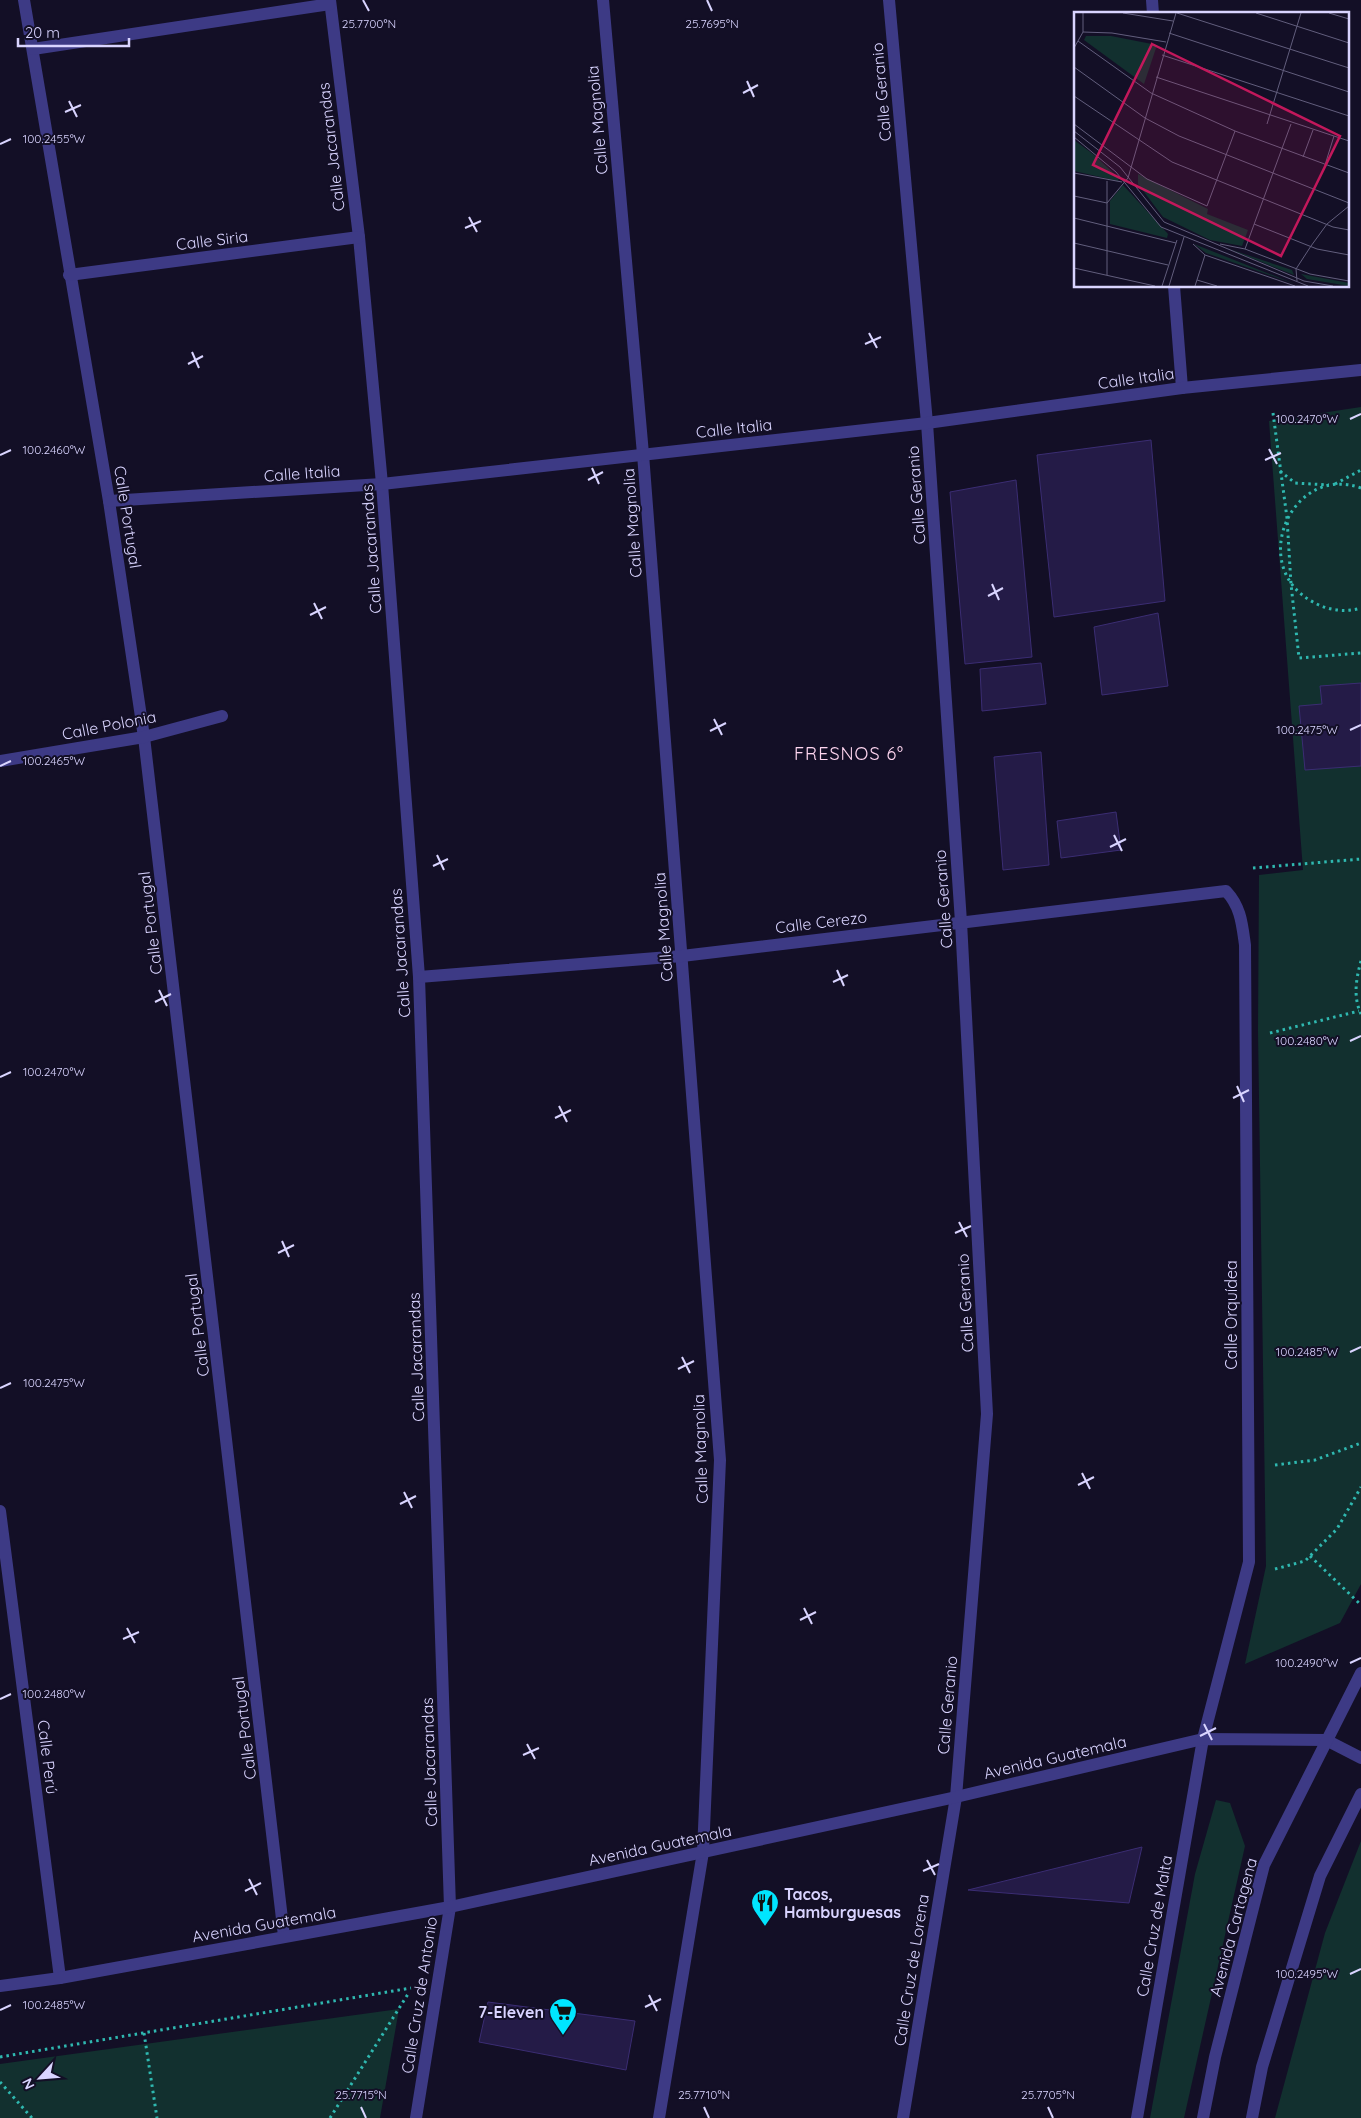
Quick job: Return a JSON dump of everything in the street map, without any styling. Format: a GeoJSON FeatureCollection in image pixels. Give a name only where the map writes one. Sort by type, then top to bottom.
{"type":"FeatureCollection","features":[{"type":"Feature","properties":{"kind":"street","name":"Calle Portugal"},"geometry":{"type":"LineString","coordinates":[[24,0],[69,275],[109,502],[144,737],[284,1936]]}},
{"type":"Feature","properties":{"kind":"street","name":"Calle Magnolia"},"geometry":{"type":"LineString","coordinates":[[603,0],[644,454],[720,1460],[704,1852],[659,2118]]}},
{"type":"Feature","properties":{"kind":"street","name":"Calle Geranio"},"geometry":{"type":"LineString","coordinates":[[889,0],[927,422],[962,922],[987,1414],[956,1797]]}},
{"type":"Feature","properties":{"kind":"street"},"geometry":{"type":"LineString","coordinates":[[33,49],[330,2]]}},
{"type":"Feature","properties":{"kind":"street","name":"Calle Jacarandas"},"geometry":{"type":"LineString","coordinates":[[330,2],[359,237],[382,484],[419,977],[450,1907]]}},
{"type":"Feature","properties":{"kind":"street","name":"Calle Siria"},"geometry":{"type":"LineString","coordinates":[[69,275],[359,237]]}},
{"type":"Feature","properties":{"kind":"street"},"geometry":{"type":"LineString","coordinates":[[1174,288],[1182,388]]}},
{"type":"Feature","properties":{"kind":"street","name":"Calle Italia"},"geometry":{"type":"LineString","coordinates":[[109,502],[382,484],[927,422],[1182,388],[1361,370]]}},
{"type":"Feature","properties":{"kind":"street","name":"Calle Polonia"},"geometry":{"type":"LineString","coordinates":[[0,761],[144,737],[222,716]]}},
{"type":"Feature","properties":{"kind":"street","name":"Calle Cerezo"},"geometry":{"type":"LineString","coordinates":[[419,977],[682,956],[1226,891]]}},
{"type":"Feature","properties":{"kind":"street","name":"Calle Orquídea"},"geometry":{"type":"LineString","coordinates":[[1203,1739],[1249,1562],[1245,945],[1241,917],[1234,900],[1226,891]]}},
{"type":"Feature","properties":{"kind":"street","name":"Calle Perú"},"geometry":{"type":"LineString","coordinates":[[0,1510],[60,1978]]}},
{"type":"Feature","properties":{"kind":"street","name":"Avenida Cartagena"},"geometry":{"type":"LineString","coordinates":[[1203,2118],[1215,2057],[1264,1865],[1361,1673]]}},
{"type":"Feature","properties":{"kind":"street","name":"Avenida Guatemala"},"geometry":{"type":"LineString","coordinates":[[0,1986],[60,1978],[450,1907],[956,1797],[1203,1739],[1326,1740]]}},
{"type":"Feature","properties":{"kind":"street","name":"Calle Cruz de Malta"},"geometry":{"type":"LineString","coordinates":[[1137,2118],[1203,1739]]}},
{"type":"Feature","properties":{"kind":"street"},"geometry":{"type":"LineString","coordinates":[[1326,1740],[1361,1758]]}},
{"type":"Feature","properties":{"kind":"street"},"geometry":{"type":"LineString","coordinates":[[1252,2118],[1262,2067],[1320,1876],[1361,1794]]}},
{"type":"Feature","properties":{"kind":"street","name":"Calle Cruz de Lorena"},"geometry":{"type":"LineString","coordinates":[[903,2118],[956,1797]]}},
{"type":"Feature","properties":{"kind":"street","name":"Calle Cruz de Antonio"},"geometry":{"type":"LineString","coordinates":[[416,2118],[450,1907]]}},
{"type":"Feature","properties":{"kind":"path"},"geometry":{"type":"LineString","coordinates":[[1273,413],[1287,518],[1291,584],[1299,658],[1361,653]]}},
{"type":"Feature","properties":{"kind":"path"},"geometry":{"type":"LineString","coordinates":[[1361,470],[1335,484],[1315,490],[1299,502],[1287,518],[1281,534],[1280,552],[1283,568],[1291,584],[1304,598],[1321,607],[1340,611],[1361,608]]}},
{"type":"Feature","properties":{"kind":"path"},"geometry":{"type":"LineString","coordinates":[[1280,472],[1295,483],[1315,485],[1351,484],[1361,488]]}},
{"type":"Feature","properties":{"kind":"path"},"geometry":{"type":"LineString","coordinates":[[1253,868],[1361,859]]}},
{"type":"Feature","properties":{"kind":"path"},"geometry":{"type":"LineString","coordinates":[[1264,1035],[1360,1013],[1355,993],[1361,961]]}},
{"type":"Feature","properties":{"kind":"path"},"geometry":{"type":"LineString","coordinates":[[1268,1466],[1315,1460],[1361,1443]]}},
{"type":"Feature","properties":{"kind":"path"},"geometry":{"type":"LineString","coordinates":[[1274,1569],[1305,1561],[1337,1529],[1361,1487]]}},
{"type":"Feature","properties":{"kind":"path"},"geometry":{"type":"LineString","coordinates":[[1310,1556],[1359,1603]]}},
{"type":"Feature","properties":{"kind":"path"},"geometry":{"type":"LineString","coordinates":[[410,1997],[412,1988]]}},
{"type":"Feature","properties":{"kind":"path"},"geometry":{"type":"LineString","coordinates":[[0,2057],[412,1988]]}},
{"type":"Feature","properties":{"kind":"path"},"geometry":{"type":"LineString","coordinates":[[330,2118],[412,1988]]}},
{"type":"Feature","properties":{"kind":"path"},"geometry":{"type":"LineString","coordinates":[[144,2033],[157,2118]]}},
{"type":"Feature","properties":{"kind":"path"},"geometry":{"type":"LineString","coordinates":[[0,2082],[32,2118]]}},
{"type":"Feature","properties":{"kind":"green space"},"geometry":{"type":"Polygon","coordinates":[[[1361,407],[1361,1584],[1340,1623],[1245,1664],[1266,1566],[1258,1031],[1259,875],[1303,870],[1269,421],[1361,407]]]}},
{"type":"Feature","properties":{"kind":"green space"},"geometry":{"type":"Polygon","coordinates":[[[1216,1800],[1230,1803],[1245,1846],[1184,2118],[1150,2118],[1195,1874],[1216,1800]]]}},
{"type":"Feature","properties":{"kind":"green space"},"geometry":{"type":"Polygon","coordinates":[[[1361,1841],[1361,2118],[1275,2118],[1325,1933],[1361,1841]]]}},
{"type":"Feature","properties":{"kind":"green space"},"geometry":{"type":"Polygon","coordinates":[[[399,2009],[380,2118],[0,2118],[0,2064],[399,2009]]]}},
{"type":"Feature","properties":{"kind":"building"},"geometry":{"type":"Polygon","coordinates":[[[1151,440],[1165,601],[1054,617],[1037,455],[1151,440]]]}},
{"type":"Feature","properties":{"kind":"building"},"geometry":{"type":"Polygon","coordinates":[[[1016,480],[1032,657],[965,664],[950,492],[1016,480]]]}},
{"type":"Feature","properties":{"kind":"building"},"geometry":{"type":"Polygon","coordinates":[[[1158,613],[1168,686],[1102,695],[1094,627],[1158,613]]]}},
{"type":"Feature","properties":{"kind":"building"},"geometry":{"type":"Polygon","coordinates":[[[1041,663],[1046,704],[982,711],[980,669],[1041,663]]]}},
{"type":"Feature","properties":{"kind":"building"},"geometry":{"type":"Polygon","coordinates":[[[1361,683],[1361,766],[1305,770],[1299,706],[1322,704],[1320,686],[1361,683]]]}},
{"type":"Feature","properties":{"kind":"building"},"geometry":{"type":"Polygon","coordinates":[[[1041,752],[1049,865],[1003,870],[994,757],[1041,752]]]}},
{"type":"Feature","properties":{"kind":"building"},"geometry":{"type":"Polygon","coordinates":[[[1116,812],[1121,850],[1061,858],[1057,821],[1116,812]]]}},
{"type":"Feature","properties":{"kind":"building"},"geometry":{"type":"Polygon","coordinates":[[[1142,1847],[1129,1903],[968,1890],[1142,1847]]]}},
{"type":"Feature","properties":{"kind":"building"},"geometry":{"type":"Polygon","coordinates":[[[488,2002],[635,2021],[626,2070],[479,2042],[488,2002]]]}},
{"type":"Feature","properties":{"kind":"place","name":"Tacos, Hamburguesas"},"geometry":{"type":"Point","coordinates":[765,1927]}},
{"type":"Feature","properties":{"kind":"place","name":"7-Eleven"},"geometry":{"type":"Point","coordinates":[563,2036]}},
{"type":"Feature","properties":{"kind":"district","name":"FRESNOS 6°"},"geometry":{"type":"Point","coordinates":[849,753]}}]}
